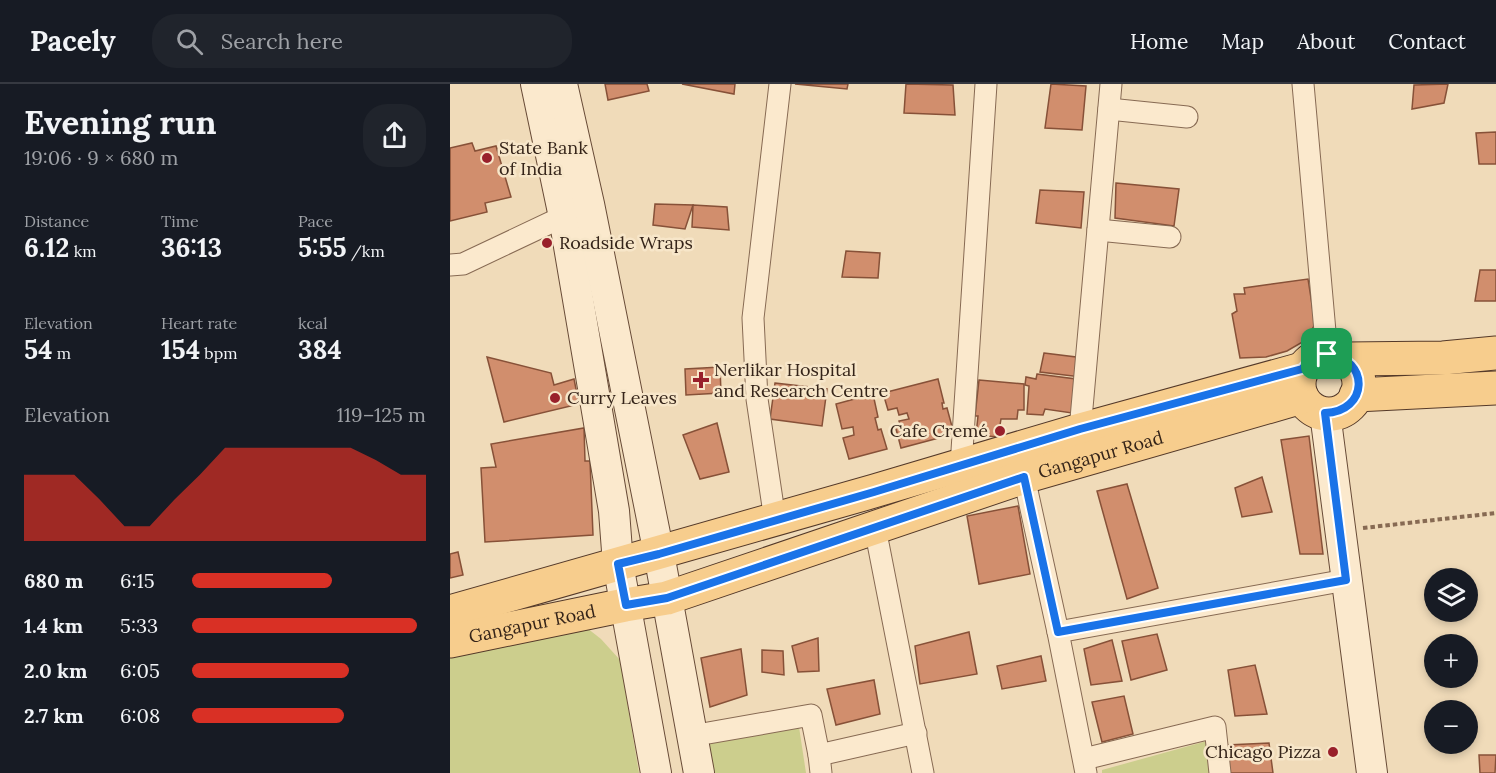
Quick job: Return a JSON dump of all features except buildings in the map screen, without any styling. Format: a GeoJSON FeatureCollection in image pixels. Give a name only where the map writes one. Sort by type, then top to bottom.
{"type":"FeatureCollection","features":[{"type":"Feature","properties":{"kind":"main road"},"geometry":{"type":"LineString","coordinates":[[536,84],[576,211],[659,554],[699,773]]}},
{"type":"Feature","properties":{"kind":"main road"},"geometry":{"type":"LineString","coordinates":[[562,84],[614,511],[618,564],[656,773]]}},
{"type":"Feature","properties":{"kind":"main road","name":"Gangapur Road"},"geometry":{"type":"LineString","coordinates":[[450,612],[659,554],[1080,429],[1320,378],[1443,358],[1496,353]]}},
{"type":"Feature","properties":{"kind":"main road"},"geometry":{"type":"LineString","coordinates":[[1320,378],[1334,413],[1344,410],[1356,395],[1496,388]]}},
{"type":"Feature","properties":{"kind":"main road"},"geometry":{"type":"LineString","coordinates":[[1320,378],[1372,773]]}},
{"type":"Feature","properties":{"kind":"main road","name":"Gangapur Road"},"geometry":{"type":"LineString","coordinates":[[450,641],[667,598],[1320,378]]}},
{"type":"Feature","properties":{"kind":"street"},"geometry":{"type":"LineString","coordinates":[[775,520],[757,399],[753,318],[780,84]]}},
{"type":"Feature","properties":{"kind":"street"},"geometry":{"type":"LineString","coordinates":[[961,466],[986,84]]}},
{"type":"Feature","properties":{"kind":"street"},"geometry":{"type":"LineString","coordinates":[[1080,429],[1111,84]]}},
{"type":"Feature","properties":{"kind":"street"},"geometry":{"type":"LineString","coordinates":[[1303,84],[1320,378]]}},
{"type":"Feature","properties":{"kind":"street"},"geometry":{"type":"LineString","coordinates":[[1109,109],[1187,117]]}},
{"type":"Feature","properties":{"kind":"street"},"geometry":{"type":"LineString","coordinates":[[450,265],[462,264],[576,211]]}},
{"type":"Feature","properties":{"kind":"street"},"geometry":{"type":"LineString","coordinates":[[1098,230],[1170,237]]}},
{"type":"Feature","properties":{"kind":"street"},"geometry":{"type":"LineString","coordinates":[[1024,477],[1085,766],[1215,727],[1220,773]]}},
{"type":"Feature","properties":{"kind":"street"},"geometry":{"type":"LineString","coordinates":[[875,528],[923,773]]}},
{"type":"Feature","properties":{"kind":"street"},"geometry":{"type":"LineString","coordinates":[[1058,632],[1346,580]]}},
{"type":"Feature","properties":{"kind":"street"},"geometry":{"type":"LineString","coordinates":[[691,736],[811,716],[820,764],[916,734]]}},
{"type":"Feature","properties":{"kind":"path"},"geometry":{"type":"LineString","coordinates":[[1340,531],[1496,513]]}},
{"type":"Feature","properties":{"kind":"green space"},"geometry":{"type":"Polygon","coordinates":[[[587,628],[601,639],[620,660],[639,773],[450,773],[450,655],[587,628]]]}},
{"type":"Feature","properties":{"kind":"green space"},"geometry":{"type":"Polygon","coordinates":[[[799,727],[806,773],[711,773],[705,744],[799,727]]]}},
{"type":"Feature","properties":{"kind":"green space"},"geometry":{"type":"Polygon","coordinates":[[[1207,741],[1210,773],[1102,773],[1102,770],[1207,741]]]}},
{"type":"Feature","properties":{"kind":"place","name":"State Bank of India"},"geometry":{"type":"Point","coordinates":[487,158]}},
{"type":"Feature","properties":{"kind":"place","name":"Roadside Wraps"},"geometry":{"type":"Point","coordinates":[547,243]}},
{"type":"Feature","properties":{"kind":"place","name":"Nerlikar Hospital and Research Centre"},"geometry":{"type":"Point","coordinates":[701,380]}},
{"type":"Feature","properties":{"kind":"place","name":"Curry Leaves"},"geometry":{"type":"Point","coordinates":[555,398]}},
{"type":"Feature","properties":{"kind":"place","name":"Cafe Cremé"},"geometry":{"type":"Point","coordinates":[1000,431]}},
{"type":"Feature","properties":{"kind":"place","name":"Chicago Pizza"},"geometry":{"type":"Point","coordinates":[1333,752]}},
{"type":"Feature","properties":{"kind":"route"},"geometry":{"type":"LineString","coordinates":[[1327,354],[1346,359],[1353,366],[1359,385],[1356,395],[1344,410],[1325,413],[1346,580],[1058,632],[1024,477],[667,598],[626,605],[618,564],[874,492],[1080,429],[1302,369],[1308,361],[1327,354]]}}]}
